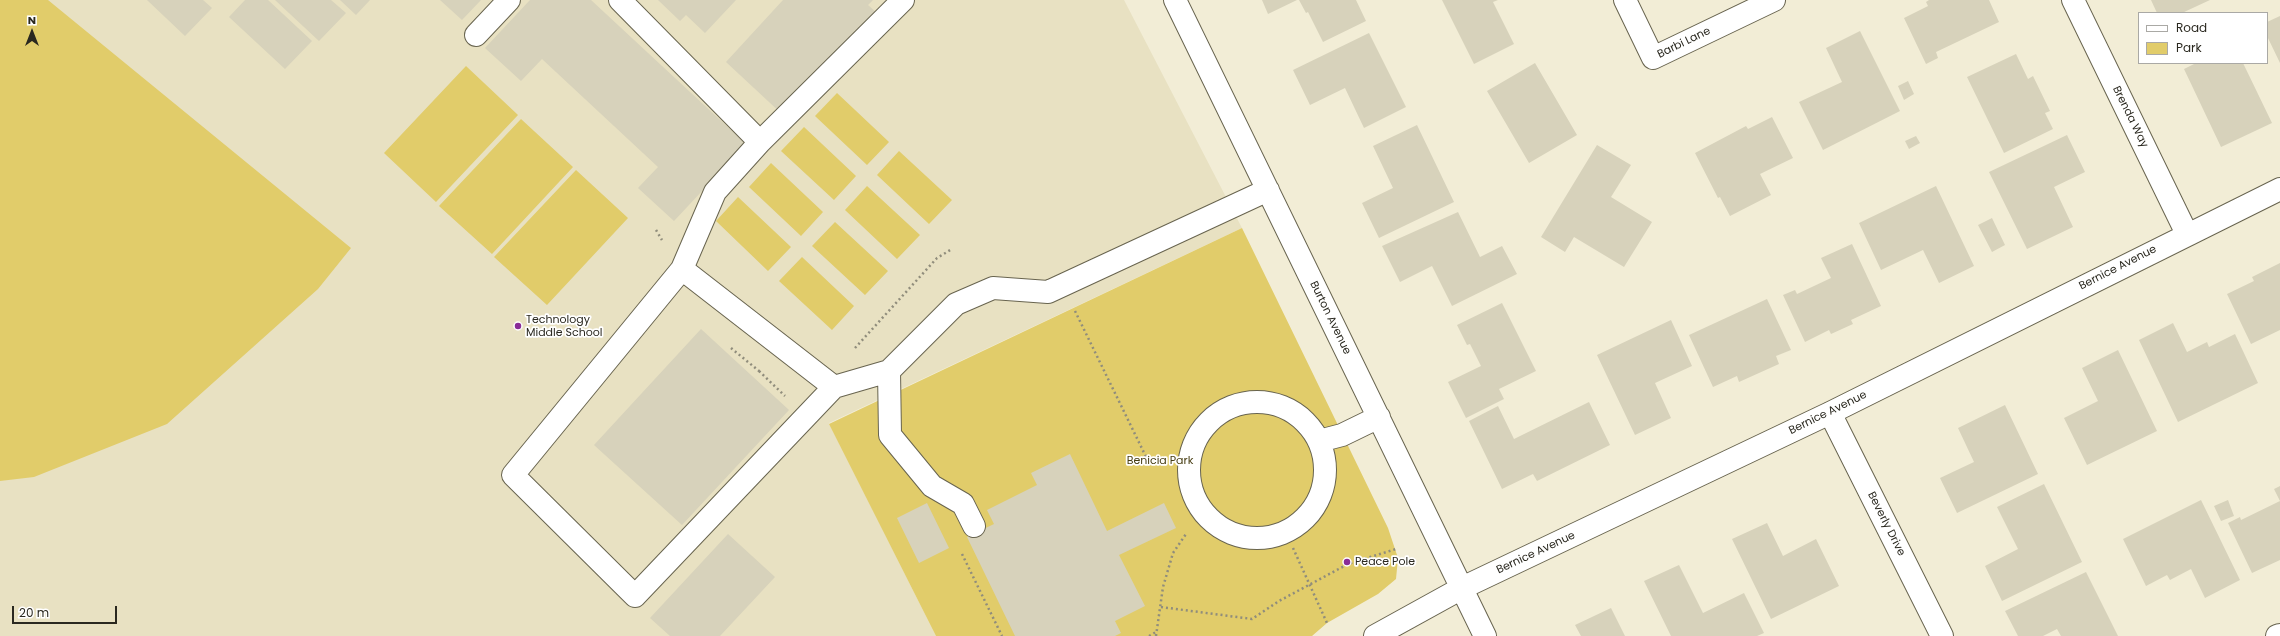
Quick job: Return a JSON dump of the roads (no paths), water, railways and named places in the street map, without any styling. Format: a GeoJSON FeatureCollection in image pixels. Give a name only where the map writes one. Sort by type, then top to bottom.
{"type":"FeatureCollection","features":[{"type":"Feature","properties":{"kind":"street"},"geometry":{"type":"LineString","coordinates":[[476,36],[509,0]]}},
{"type":"Feature","properties":{"kind":"street"},"geometry":{"type":"LineString","coordinates":[[620,0],[760,142]]}},
{"type":"Feature","properties":{"kind":"street"},"geometry":{"type":"LineString","coordinates":[[903,0],[760,142],[716,192],[682,268],[513,475],[635,596],[834,387],[889,370],[956,304],[993,288],[1048,292],[1268,190]]}},
{"type":"Feature","properties":{"kind":"street","name":"Burton Avenue"},"geometry":{"type":"LineString","coordinates":[[1175,0],[1485,636]]}},
{"type":"Feature","properties":{"kind":"street","name":"Barbi Lane"},"geometry":{"type":"LineString","coordinates":[[1625,0],[1654,58],[1774,0]]}},
{"type":"Feature","properties":{"kind":"street","name":"Brenda Way"},"geometry":{"type":"LineString","coordinates":[[2073,0],[2187,234]]}},
{"type":"Feature","properties":{"kind":"street","name":"Bernice Avenue"},"geometry":{"type":"LineString","coordinates":[[1375,636],[1462,588],[1830,413],[2280,189]]}},
{"type":"Feature","properties":{"kind":"street"},"geometry":{"type":"LineString","coordinates":[[682,268],[834,387]]}},
{"type":"Feature","properties":{"kind":"street"},"geometry":{"type":"LineString","coordinates":[[889,370],[890,435],[932,486],[963,504],[974,526]]}},
{"type":"Feature","properties":{"kind":"street"},"geometry":{"type":"LineString","coordinates":[[1246,403],[1268,403],[1282,407],[1289,410],[1306,423],[1319,441],[1326,463],[1324,486],[1315,508],[1299,525],[1278,535],[1255,539],[1233,534],[1212,523],[1198,506],[1190,485],[1189,463],[1195,442],[1207,424],[1225,410],[1246,403]]}},
{"type":"Feature","properties":{"kind":"street","name":"Beverly Drive"},"geometry":{"type":"LineString","coordinates":[[1830,413],[1942,636]]}},
{"type":"Feature","properties":{"kind":"street"},"geometry":{"type":"LineString","coordinates":[[1319,441],[1342,435],[1379,416]]}},
{"type":"Feature","properties":{"kind":"place","name":"Technology Middle School"},"geometry":{"type":"Point","coordinates":[518,326]}},
{"type":"Feature","properties":{"kind":"place","name":"Peace Pole"},"geometry":{"type":"Point","coordinates":[1347,562]}},
{"type":"Feature","properties":{"kind":"park label","name":"Benicia Park"},"geometry":{"type":"Point","coordinates":[1160,461]}}]}
